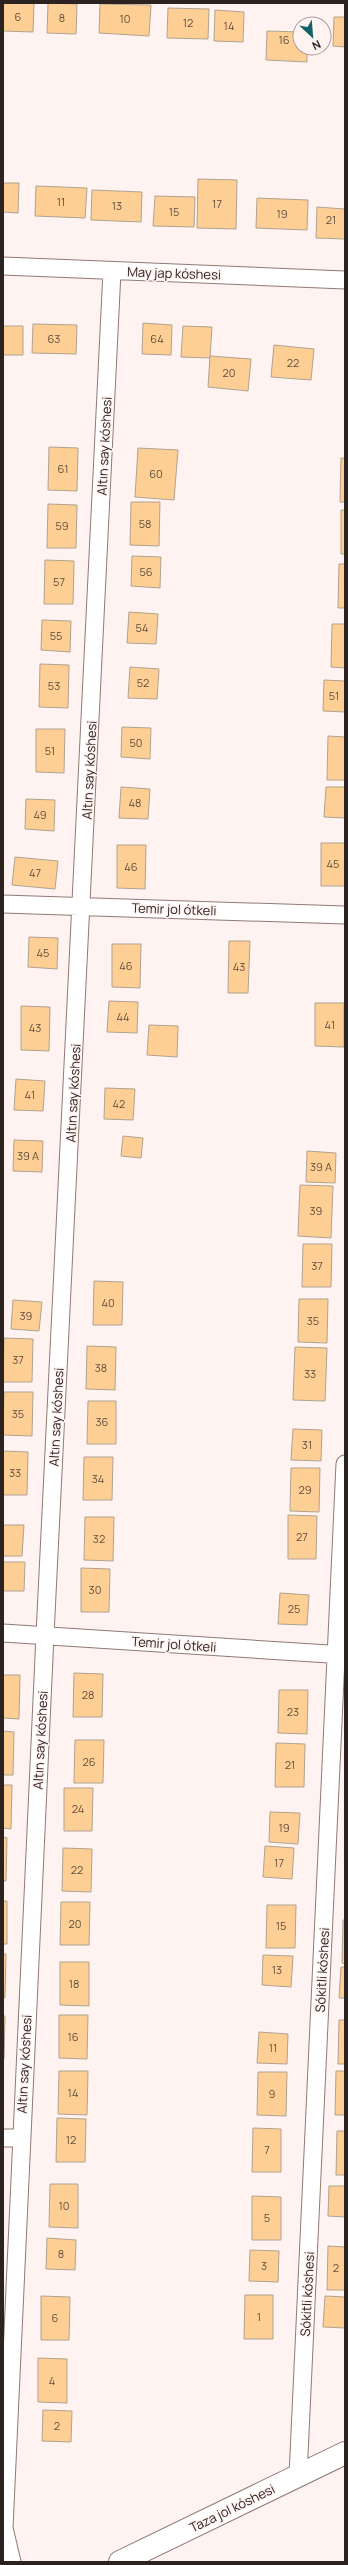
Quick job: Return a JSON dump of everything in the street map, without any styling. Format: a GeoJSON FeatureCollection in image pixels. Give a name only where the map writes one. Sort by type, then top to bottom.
{"type":"FeatureCollection","features":[{"type":"Feature","properties":{"kind":"main road","name":"Taza jol kóshesi"},"geometry":{"type":"LineString","coordinates":[[120,2562],[345,2453]]}},
{"type":"Feature","properties":{"kind":"street","name":"May jap kóshesi"},"geometry":{"type":"LineString","coordinates":[[3,266],[345,280]]}},
{"type":"Feature","properties":{"kind":"street","name":"Altın say kóshesi"},"geometry":{"type":"LineString","coordinates":[[12,2562],[4,2528],[20,2138],[82,906],[112,271]]}},
{"type":"Feature","properties":{"kind":"street","name":"Temir jol ótkeli"},"geometry":{"type":"LineString","coordinates":[[3,904],[345,915]]}},
{"type":"Feature","properties":{"kind":"street","name":"Sókitli kóshesi"},"geometry":{"type":"LineString","coordinates":[[298,2476],[341,1655],[345,1464]]}},
{"type":"Feature","properties":{"kind":"street","name":"Temir jol ótkeli"},"geometry":{"type":"LineString","coordinates":[[3,1633],[341,1655]]}},
{"type":"Feature","properties":{"kind":"street"},"geometry":{"type":"LineString","coordinates":[[3,2138],[20,2138]]}},
{"type":"Feature","properties":{"kind":"building"},"geometry":{"type":"Polygon","coordinates":[[[3,3],[34,3],[33,32],[3,31],[3,3]]]}},
{"type":"Feature","properties":{"kind":"building"},"geometry":{"type":"Polygon","coordinates":[[[48,3],[77,4],[76,34],[47,33],[48,3]]]}},
{"type":"Feature","properties":{"kind":"building"},"geometry":{"type":"Polygon","coordinates":[[[100,4],[151,5],[149,36],[99,33],[100,4]]]}},
{"type":"Feature","properties":{"kind":"building"},"geometry":{"type":"Polygon","coordinates":[[[168,8],[209,9],[208,39],[167,38],[168,8]]]}},
{"type":"Feature","properties":{"kind":"building"},"geometry":{"type":"Polygon","coordinates":[[[215,10],[244,12],[243,42],[214,41],[215,10]]]}},
{"type":"Feature","properties":{"kind":"building"},"geometry":{"type":"Polygon","coordinates":[[[334,17],[345,17],[345,47],[333,46],[334,17]]]}},
{"type":"Feature","properties":{"kind":"building"},"geometry":{"type":"Polygon","coordinates":[[[267,31],[292,32],[292,56],[307,56],[307,62],[266,60],[267,31]]]}},
{"type":"Feature","properties":{"kind":"building"},"geometry":{"type":"Polygon","coordinates":[[[198,179],[237,180],[236,229],[197,228],[198,179]]]}},
{"type":"Feature","properties":{"kind":"building"},"geometry":{"type":"Polygon","coordinates":[[[3,183],[19,183],[18,213],[3,212],[3,183]]]}},
{"type":"Feature","properties":{"kind":"building"},"geometry":{"type":"Polygon","coordinates":[[[36,186],[87,188],[85,218],[35,216],[36,186]]]}},
{"type":"Feature","properties":{"kind":"building"},"geometry":{"type":"Polygon","coordinates":[[[92,190],[142,192],[141,222],[91,220],[92,190]]]}},
{"type":"Feature","properties":{"kind":"building"},"geometry":{"type":"Polygon","coordinates":[[[155,196],[195,197],[194,227],[153,226],[155,196]]]}},
{"type":"Feature","properties":{"kind":"building"},"geometry":{"type":"Polygon","coordinates":[[[257,198],[308,200],[307,230],[256,228],[257,198]]]}},
{"type":"Feature","properties":{"kind":"building"},"geometry":{"type":"Polygon","coordinates":[[[317,207],[345,209],[345,239],[316,238],[317,207]]]}},
{"type":"Feature","properties":{"kind":"building"},"geometry":{"type":"Polygon","coordinates":[[[143,323],[172,325],[171,355],[142,354],[143,323]]]}},
{"type":"Feature","properties":{"kind":"building"},"geometry":{"type":"Polygon","coordinates":[[[33,324],[77,325],[76,354],[32,353],[33,324]]]}},
{"type":"Feature","properties":{"kind":"building"},"geometry":{"type":"Polygon","coordinates":[[[3,326],[23,326],[23,355],[3,355],[3,326]]]}},
{"type":"Feature","properties":{"kind":"building"},"geometry":{"type":"Polygon","coordinates":[[[183,326],[212,327],[210,358],[181,357],[183,326]]]}},
{"type":"Feature","properties":{"kind":"building"},"geometry":{"type":"Polygon","coordinates":[[[274,345],[314,349],[311,380],[271,377],[274,345]]]}},
{"type":"Feature","properties":{"kind":"building"},"geometry":{"type":"Polygon","coordinates":[[[210,356],[251,359],[248,391],[208,387],[210,356]]]}},
{"type":"Feature","properties":{"kind":"building"},"geometry":{"type":"Polygon","coordinates":[[[49,447],[78,448],[77,491],[48,490],[49,447]]]}},
{"type":"Feature","properties":{"kind":"building"},"geometry":{"type":"Polygon","coordinates":[[[138,448],[178,450],[174,500],[135,497],[138,448]]]}},
{"type":"Feature","properties":{"kind":"building"},"geometry":{"type":"Polygon","coordinates":[[[341,458],[345,458],[345,502],[340,502],[341,458]]]}},
{"type":"Feature","properties":{"kind":"building"},"geometry":{"type":"Polygon","coordinates":[[[131,502],[160,502],[159,546],[130,545],[131,502]]]}},
{"type":"Feature","properties":{"kind":"building"},"geometry":{"type":"Polygon","coordinates":[[[48,504],[77,505],[76,548],[47,548],[48,504]]]}},
{"type":"Feature","properties":{"kind":"building"},"geometry":{"type":"Polygon","coordinates":[[[341,510],[345,510],[345,554],[341,554],[341,510]]]}},
{"type":"Feature","properties":{"kind":"building"},"geometry":{"type":"Polygon","coordinates":[[[132,556],[161,557],[160,588],[131,586],[132,556]]]}},
{"type":"Feature","properties":{"kind":"building"},"geometry":{"type":"Polygon","coordinates":[[[45,560],[74,561],[73,604],[44,604],[45,560]]]}},
{"type":"Feature","properties":{"kind":"building"},"geometry":{"type":"Polygon","coordinates":[[[339,564],[345,564],[345,608],[338,608],[339,564]]]}},
{"type":"Feature","properties":{"kind":"building"},"geometry":{"type":"Polygon","coordinates":[[[129,612],[158,614],[156,644],[127,643],[129,612]]]}},
{"type":"Feature","properties":{"kind":"building"},"geometry":{"type":"Polygon","coordinates":[[[42,620],[71,621],[70,652],[41,650],[42,620]]]}},
{"type":"Feature","properties":{"kind":"building"},"geometry":{"type":"Polygon","coordinates":[[[332,624],[345,624],[345,668],[331,667],[332,624]]]}},
{"type":"Feature","properties":{"kind":"building"},"geometry":{"type":"Polygon","coordinates":[[[40,664],[69,665],[68,708],[39,707],[40,664]]]}},
{"type":"Feature","properties":{"kind":"building"},"geometry":{"type":"Polygon","coordinates":[[[130,667],[159,669],[157,699],[128,698],[130,667]]]}},
{"type":"Feature","properties":{"kind":"building"},"geometry":{"type":"Polygon","coordinates":[[[324,680],[345,681],[345,712],[323,711],[324,680]]]}},
{"type":"Feature","properties":{"kind":"building"},"geometry":{"type":"Polygon","coordinates":[[[122,727],[151,728],[150,759],[121,757],[122,727]]]}},
{"type":"Feature","properties":{"kind":"building"},"geometry":{"type":"Polygon","coordinates":[[[36,729],[65,729],[64,773],[36,772],[36,729]]]}},
{"type":"Feature","properties":{"kind":"building"},"geometry":{"type":"Polygon","coordinates":[[[328,736],[345,737],[345,780],[327,780],[328,736]]]}},
{"type":"Feature","properties":{"kind":"building"},"geometry":{"type":"Polygon","coordinates":[[[121,787],[150,789],[148,819],[119,818],[121,787]]]}},
{"type":"Feature","properties":{"kind":"building"},"geometry":{"type":"Polygon","coordinates":[[[326,787],[345,787],[345,818],[324,817],[326,787]]]}},
{"type":"Feature","properties":{"kind":"building"},"geometry":{"type":"Polygon","coordinates":[[[26,799],[55,800],[54,831],[25,829],[26,799]]]}},
{"type":"Feature","properties":{"kind":"building"},"geometry":{"type":"Polygon","coordinates":[[[321,843],[345,843],[345,886],[321,886],[321,843]]]}},
{"type":"Feature","properties":{"kind":"building"},"geometry":{"type":"Polygon","coordinates":[[[117,845],[146,845],[145,889],[117,888],[117,845]]]}},
{"type":"Feature","properties":{"kind":"building"},"geometry":{"type":"Polygon","coordinates":[[[15,857],[58,861],[55,889],[12,885],[15,857]]]}},
{"type":"Feature","properties":{"kind":"building"},"geometry":{"type":"Polygon","coordinates":[[[29,937],[58,938],[57,969],[28,967],[29,937]]]}},
{"type":"Feature","properties":{"kind":"building"},"geometry":{"type":"Polygon","coordinates":[[[229,941],[250,941],[248,993],[228,993],[229,941]]]}},
{"type":"Feature","properties":{"kind":"building"},"geometry":{"type":"Polygon","coordinates":[[[112,944],[141,944],[140,988],[112,987],[112,944]]]}},
{"type":"Feature","properties":{"kind":"building"},"geometry":{"type":"Polygon","coordinates":[[[109,1001],[138,1002],[137,1033],[107,1032],[109,1001]]]}},
{"type":"Feature","properties":{"kind":"building"},"geometry":{"type":"Polygon","coordinates":[[[315,1003],[344,1003],[344,1047],[315,1046],[315,1003]]]}},
{"type":"Feature","properties":{"kind":"building"},"geometry":{"type":"Polygon","coordinates":[[[21,1006],[50,1007],[49,1051],[21,1050],[21,1006]]]}},
{"type":"Feature","properties":{"kind":"building"},"geometry":{"type":"Polygon","coordinates":[[[149,1025],[178,1026],[177,1057],[147,1055],[149,1025]]]}},
{"type":"Feature","properties":{"kind":"building"},"geometry":{"type":"Polygon","coordinates":[[[16,1079],[45,1081],[43,1111],[14,1110],[16,1079]]]}},
{"type":"Feature","properties":{"kind":"building"},"geometry":{"type":"Polygon","coordinates":[[[105,1088],[135,1089],[133,1120],[104,1119],[105,1088]]]}},
{"type":"Feature","properties":{"kind":"building"},"geometry":{"type":"Polygon","coordinates":[[[123,1136],[143,1138],[141,1158],[121,1156],[123,1136]]]}},
{"type":"Feature","properties":{"kind":"building"},"geometry":{"type":"Polygon","coordinates":[[[14,1140],[43,1141],[42,1172],[13,1171],[14,1140]]]}},
{"type":"Feature","properties":{"kind":"building"},"geometry":{"type":"Polygon","coordinates":[[[307,1151],[336,1153],[335,1183],[306,1182],[307,1151]]]}},
{"type":"Feature","properties":{"kind":"building"},"geometry":{"type":"Polygon","coordinates":[[[300,1185],[333,1186],[331,1238],[298,1236],[300,1185]]]}},
{"type":"Feature","properties":{"kind":"building"},"geometry":{"type":"Polygon","coordinates":[[[303,1244],[332,1244],[331,1287],[302,1287],[303,1244]]]}},
{"type":"Feature","properties":{"kind":"building"},"geometry":{"type":"Polygon","coordinates":[[[94,1281],[123,1282],[122,1325],[93,1325],[94,1281]]]}},
{"type":"Feature","properties":{"kind":"building"},"geometry":{"type":"Polygon","coordinates":[[[299,1299],[328,1299],[327,1343],[298,1342],[299,1299]]]}},
{"type":"Feature","properties":{"kind":"building"},"geometry":{"type":"Polygon","coordinates":[[[13,1300],[42,1302],[39,1331],[11,1329],[13,1300]]]}},
{"type":"Feature","properties":{"kind":"building"},"geometry":{"type":"Polygon","coordinates":[[[4,1338],[33,1339],[32,1382],[3,1382],[4,1338]]]}},
{"type":"Feature","properties":{"kind":"building"},"geometry":{"type":"Polygon","coordinates":[[[87,1346],[116,1347],[115,1390],[86,1389],[87,1346]]]}},
{"type":"Feature","properties":{"kind":"building"},"geometry":{"type":"Polygon","coordinates":[[[295,1347],[327,1348],[325,1401],[293,1400],[295,1347]]]}},
{"type":"Feature","properties":{"kind":"building"},"geometry":{"type":"Polygon","coordinates":[[[4,1392],[33,1392],[32,1436],[3,1435],[4,1392]]]}},
{"type":"Feature","properties":{"kind":"building"},"geometry":{"type":"Polygon","coordinates":[[[88,1401],[116,1401],[116,1444],[87,1444],[88,1401]]]}},
{"type":"Feature","properties":{"kind":"building"},"geometry":{"type":"Polygon","coordinates":[[[293,1429],[322,1430],[321,1461],[291,1460],[293,1429]]]}},
{"type":"Feature","properties":{"kind":"building"},"geometry":{"type":"Polygon","coordinates":[[[3,1451],[28,1452],[27,1495],[3,1495],[3,1451]]]}},
{"type":"Feature","properties":{"kind":"building"},"geometry":{"type":"Polygon","coordinates":[[[84,1457],[113,1457],[112,1500],[83,1500],[84,1457]]]}},
{"type":"Feature","properties":{"kind":"building"},"geometry":{"type":"Polygon","coordinates":[[[291,1468],[320,1468],[319,1512],[290,1511],[291,1468]]]}},
{"type":"Feature","properties":{"kind":"building"},"geometry":{"type":"Polygon","coordinates":[[[288,1515],[317,1516],[316,1559],[288,1559],[288,1515]]]}},
{"type":"Feature","properties":{"kind":"building"},"geometry":{"type":"Polygon","coordinates":[[[85,1517],[114,1517],[113,1561],[84,1560],[85,1517]]]}},
{"type":"Feature","properties":{"kind":"building"},"geometry":{"type":"Polygon","coordinates":[[[3,1525],[24,1525],[22,1556],[3,1556],[3,1525]]]}},
{"type":"Feature","properties":{"kind":"building"},"geometry":{"type":"Polygon","coordinates":[[[3,1562],[25,1562],[24,1591],[3,1591],[3,1562]]]}},
{"type":"Feature","properties":{"kind":"building"},"geometry":{"type":"Polygon","coordinates":[[[81,1568],[110,1569],[109,1612],[81,1612],[81,1568]]]}},
{"type":"Feature","properties":{"kind":"building"},"geometry":{"type":"Polygon","coordinates":[[[280,1593],[309,1595],[307,1625],[278,1624],[280,1593]]]}},
{"type":"Feature","properties":{"kind":"building"},"geometry":{"type":"Polygon","coordinates":[[[74,1673],[103,1674],[102,1717],[73,1717],[74,1673]]]}},
{"type":"Feature","properties":{"kind":"building"},"geometry":{"type":"Polygon","coordinates":[[[3,1675],[20,1675],[19,1719],[3,1718],[3,1675]]]}},
{"type":"Feature","properties":{"kind":"building"},"geometry":{"type":"Polygon","coordinates":[[[279,1690],[308,1690],[307,1734],[278,1733],[279,1690]]]}},
{"type":"Feature","properties":{"kind":"building"},"geometry":{"type":"Polygon","coordinates":[[[3,1731],[14,1732],[13,1775],[3,1775],[3,1731]]]}},
{"type":"Feature","properties":{"kind":"building"},"geometry":{"type":"Polygon","coordinates":[[[75,1740],[104,1740],[103,1783],[74,1783],[75,1740]]]}},
{"type":"Feature","properties":{"kind":"building"},"geometry":{"type":"Polygon","coordinates":[[[276,1743],[305,1744],[304,1787],[275,1787],[276,1743]]]}},
{"type":"Feature","properties":{"kind":"building"},"geometry":{"type":"Polygon","coordinates":[[[3,1785],[12,1785],[11,1829],[3,1828],[3,1785]]]}},
{"type":"Feature","properties":{"kind":"building"},"geometry":{"type":"Polygon","coordinates":[[[64,1788],[93,1788],[92,1831],[64,1831],[64,1788]]]}},
{"type":"Feature","properties":{"kind":"building"},"geometry":{"type":"Polygon","coordinates":[[[270,1812],[300,1813],[298,1844],[269,1842],[270,1812]]]}},
{"type":"Feature","properties":{"kind":"building"},"geometry":{"type":"Polygon","coordinates":[[[3,1837],[7,1838],[6,1881],[3,1881],[3,1837]]]}},
{"type":"Feature","properties":{"kind":"building"},"geometry":{"type":"Polygon","coordinates":[[[265,1846],[294,1848],[292,1879],[263,1877],[265,1846]]]}},
{"type":"Feature","properties":{"kind":"building"},"geometry":{"type":"Polygon","coordinates":[[[63,1848],[92,1849],[91,1892],[62,1891],[63,1848]]]}},
{"type":"Feature","properties":{"kind":"building"},"geometry":{"type":"Polygon","coordinates":[[[3,1901],[7,1901],[7,1944],[3,1944],[3,1901]]]}},
{"type":"Feature","properties":{"kind":"building"},"geometry":{"type":"Polygon","coordinates":[[[61,1902],[90,1902],[89,1945],[60,1945],[61,1902]]]}},
{"type":"Feature","properties":{"kind":"building"},"geometry":{"type":"Polygon","coordinates":[[[267,1905],[296,1905],[295,1948],[266,1948],[267,1905]]]}},
{"type":"Feature","properties":{"kind":"building"},"geometry":{"type":"Polygon","coordinates":[[[343,1920],[345,1920],[345,1964],[342,1963],[343,1920]]]}},
{"type":"Feature","properties":{"kind":"building"},"geometry":{"type":"Polygon","coordinates":[[[3,1954],[6,1954],[5,1998],[3,1998],[3,1954]]]}},
{"type":"Feature","properties":{"kind":"building"},"geometry":{"type":"Polygon","coordinates":[[[263,1955],[293,1956],[291,1987],[262,1985],[263,1955]]]}},
{"type":"Feature","properties":{"kind":"building"},"geometry":{"type":"Polygon","coordinates":[[[60,1962],[89,1962],[89,2006],[60,2005],[60,1962]]]}},
{"type":"Feature","properties":{"kind":"building"},"geometry":{"type":"Polygon","coordinates":[[[341,1967],[345,1967],[345,1998],[339,1998],[341,1967]]]}},
{"type":"Feature","properties":{"kind":"building"},"geometry":{"type":"Polygon","coordinates":[[[59,2015],[88,2015],[87,2059],[59,2058],[59,2015]]]}},
{"type":"Feature","properties":{"kind":"building"},"geometry":{"type":"Polygon","coordinates":[[[3,2016],[5,2016],[4,2059],[3,2059],[3,2016]]]}},
{"type":"Feature","properties":{"kind":"building"},"geometry":{"type":"Polygon","coordinates":[[[339,2020],[345,2020],[345,2064],[338,2064],[339,2020]]]}},
{"type":"Feature","properties":{"kind":"building"},"geometry":{"type":"Polygon","coordinates":[[[259,2032],[288,2034],[287,2064],[257,2063],[259,2032]]]}},
{"type":"Feature","properties":{"kind":"building"},"geometry":{"type":"Polygon","coordinates":[[[59,2071],[88,2071],[87,2115],[58,2114],[59,2071]]]}},
{"type":"Feature","properties":{"kind":"building"},"geometry":{"type":"Polygon","coordinates":[[[336,2071],[345,2071],[345,2115],[335,2115],[336,2071]]]}},
{"type":"Feature","properties":{"kind":"building"},"geometry":{"type":"Polygon","coordinates":[[[258,2072],[287,2072],[286,2116],[257,2115],[258,2072]]]}},
{"type":"Feature","properties":{"kind":"building"},"geometry":{"type":"Polygon","coordinates":[[[57,2118],[86,2119],[85,2162],[56,2162],[57,2118]]]}},
{"type":"Feature","properties":{"kind":"building"},"geometry":{"type":"Polygon","coordinates":[[[253,2128],[281,2129],[281,2172],[252,2172],[253,2128]]]}},
{"type":"Feature","properties":{"kind":"building"},"geometry":{"type":"Polygon","coordinates":[[[337,2131],[345,2131],[345,2175],[336,2175],[337,2131]]]}},
{"type":"Feature","properties":{"kind":"building"},"geometry":{"type":"Polygon","coordinates":[[[50,2184],[78,2184],[78,2228],[49,2227],[50,2184]]]}},
{"type":"Feature","properties":{"kind":"building"},"geometry":{"type":"Polygon","coordinates":[[[329,2186],[345,2186],[345,2217],[328,2216],[329,2186]]]}},
{"type":"Feature","properties":{"kind":"building"},"geometry":{"type":"Polygon","coordinates":[[[252,2196],[281,2197],[281,2240],[252,2240],[252,2196]]]}},
{"type":"Feature","properties":{"kind":"building"},"geometry":{"type":"Polygon","coordinates":[[[47,2238],[76,2240],[75,2270],[46,2269],[47,2238]]]}},
{"type":"Feature","properties":{"kind":"building"},"geometry":{"type":"Polygon","coordinates":[[[328,2246],[345,2247],[345,2290],[327,2290],[328,2246]]]}},
{"type":"Feature","properties":{"kind":"building"},"geometry":{"type":"Polygon","coordinates":[[[250,2250],[279,2251],[278,2282],[249,2281],[250,2250]]]}},
{"type":"Feature","properties":{"kind":"building"},"geometry":{"type":"Polygon","coordinates":[[[245,2295],[273,2295],[273,2339],[244,2339],[245,2295]]]}},
{"type":"Feature","properties":{"kind":"building"},"geometry":{"type":"Polygon","coordinates":[[[41,2296],[70,2297],[69,2340],[41,2340],[41,2296]]]}},
{"type":"Feature","properties":{"kind":"building"},"geometry":{"type":"Polygon","coordinates":[[[325,2296],[345,2297],[345,2328],[323,2327],[325,2296]]]}},
{"type":"Feature","properties":{"kind":"building"},"geometry":{"type":"Polygon","coordinates":[[[38,2358],[67,2359],[67,2403],[38,2402],[38,2358]]]}},
{"type":"Feature","properties":{"kind":"building"},"geometry":{"type":"Polygon","coordinates":[[[43,2410],[72,2411],[71,2442],[42,2441],[43,2410]]]}}]}
